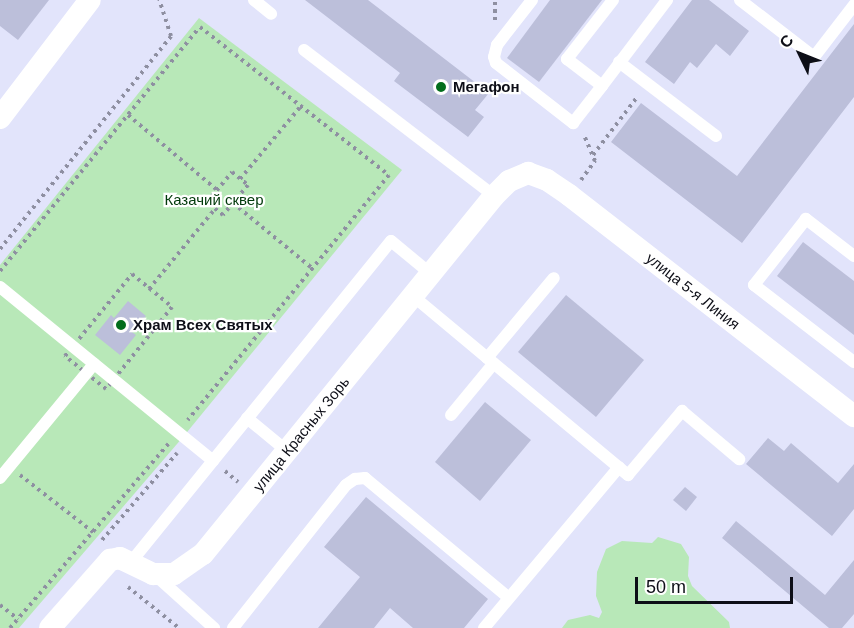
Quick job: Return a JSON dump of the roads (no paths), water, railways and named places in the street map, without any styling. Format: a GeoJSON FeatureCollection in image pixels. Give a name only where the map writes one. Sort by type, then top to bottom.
{"type":"FeatureCollection","features":[{"type":"Feature","properties":{"kind":"street"},"geometry":{"type":"LineString","coordinates":[[0,118],[90,0]]}},
{"type":"Feature","properties":{"kind":"street","name":"улица Красных Зорь"},"geometry":{"type":"LineString","coordinates":[[153,574],[174,574],[204,554],[494,196],[509,181],[528,173]]}},
{"type":"Feature","properties":{"kind":"street","name":"улица 5-я Линия"},"geometry":{"type":"LineString","coordinates":[[528,173],[547,180],[569,195],[854,416]]}},
{"type":"Feature","properties":{"kind":"street"},"geometry":{"type":"LineString","coordinates":[[50,628],[102,566],[110,560],[120,558],[153,574]]}},
{"type":"Feature","properties":{"kind":"lane"},"geometry":{"type":"LineString","coordinates":[[254,0],[271,14]]}},
{"type":"Feature","properties":{"kind":"lane"},"geometry":{"type":"LineString","coordinates":[[532,0],[497,45],[494,57],[500,67],[573,123],[667,0]]}},
{"type":"Feature","properties":{"kind":"lane"},"geometry":{"type":"LineString","coordinates":[[602,86],[567,59],[613,0]]}},
{"type":"Feature","properties":{"kind":"lane"},"geometry":{"type":"LineString","coordinates":[[740,0],[814,57],[854,5]]}},
{"type":"Feature","properties":{"kind":"lane"},"geometry":{"type":"LineString","coordinates":[[304,50],[494,196]]}},
{"type":"Feature","properties":{"kind":"lane"},"geometry":{"type":"LineString","coordinates":[[619,62],[716,136]]}},
{"type":"Feature","properties":{"kind":"lane"},"geometry":{"type":"LineString","coordinates":[[854,256],[806,219],[754,285],[854,362]]}},
{"type":"Feature","properties":{"kind":"lane"},"geometry":{"type":"LineString","coordinates":[[131,562],[391,241],[431,274]]}},
{"type":"Feature","properties":{"kind":"lane"},"geometry":{"type":"LineString","coordinates":[[451,415],[554,278]]}},
{"type":"Feature","properties":{"kind":"lane"},"geometry":{"type":"LineString","coordinates":[[0,287],[69,351],[94,364],[109,384],[213,461]]}},
{"type":"Feature","properties":{"kind":"lane"},"geometry":{"type":"LineString","coordinates":[[413,296],[628,475],[682,411],[739,459]]}},
{"type":"Feature","properties":{"kind":"lane"},"geometry":{"type":"LineString","coordinates":[[0,478],[94,364]]}},
{"type":"Feature","properties":{"kind":"lane"},"geometry":{"type":"LineString","coordinates":[[247,418],[287,451]]}},
{"type":"Feature","properties":{"kind":"lane"},"geometry":{"type":"LineString","coordinates":[[484,628],[619,467]]}},
{"type":"Feature","properties":{"kind":"lane"},"geometry":{"type":"LineString","coordinates":[[233,628],[346,485],[355,479],[365,478],[509,598]]}},
{"type":"Feature","properties":{"kind":"lane"},"geometry":{"type":"LineString","coordinates":[[153,574],[214,628]]}},
{"type":"Feature","properties":{"kind":"place","name":"Мегафон"},"geometry":{"type":"Point","coordinates":[441,87]}},
{"type":"Feature","properties":{"kind":"place","name":"Храм Всех Святых"},"geometry":{"type":"Point","coordinates":[121,325]}},
{"type":"Feature","properties":{"kind":"park label","name":"Казачий сквер"},"geometry":{"type":"Point","coordinates":[214,200]}}]}
